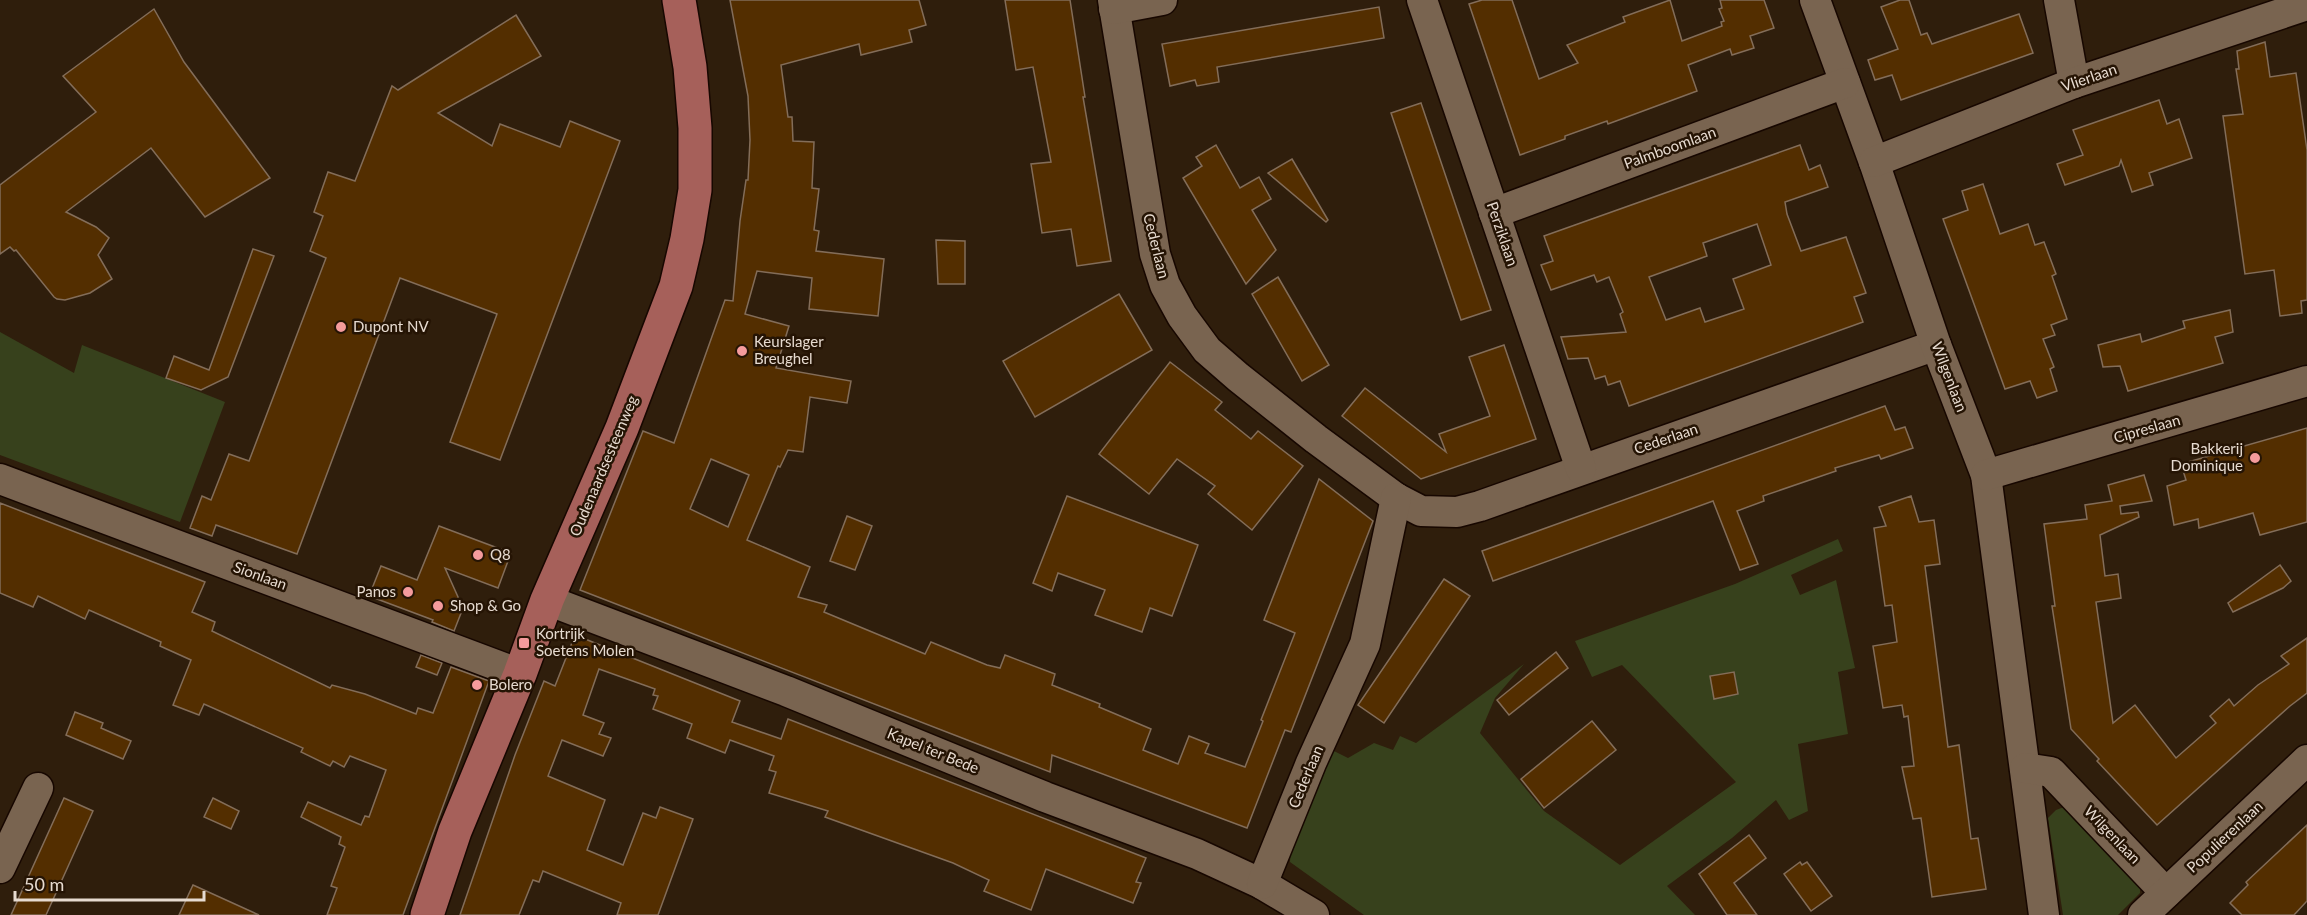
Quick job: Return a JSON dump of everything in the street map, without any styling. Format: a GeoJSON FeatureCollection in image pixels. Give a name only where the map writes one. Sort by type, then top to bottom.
{"type":"FeatureCollection","features":[{"type":"Feature","properties":{"kind":"main road","name":"Oudenaardsesteenweg"},"geometry":{"type":"LineString","coordinates":[[427,915],[455,831],[520,674],[547,600],[622,428],[676,286],[695,190],[695,128],[690,67],[679,0]]}},
{"type":"Feature","properties":{"kind":"street"},"geometry":{"type":"LineString","coordinates":[[1113,4],[1162,0]]}},
{"type":"Feature","properties":{"kind":"street","name":"Perziklaan"},"geometry":{"type":"LineString","coordinates":[[1422,0],[1581,469]]}},
{"type":"Feature","properties":{"kind":"street","name":"Wilgenlaan"},"geometry":{"type":"LineString","coordinates":[[1815,0],[1874,162],[1936,345],[1986,475],[2044,915]]}},
{"type":"Feature","properties":{"kind":"street"},"geometry":{"type":"LineString","coordinates":[[2059,0],[2074,82]]}},
{"type":"Feature","properties":{"kind":"street","name":"Cederlaan"},"geometry":{"type":"LineString","coordinates":[[1113,4],[1155,254],[1165,285],[1182,316],[1207,350],[1238,377],[1396,498],[1421,511],[1457,512],[1936,345]]}},
{"type":"Feature","properties":{"kind":"street","name":"Vlierlaan"},"geometry":{"type":"LineString","coordinates":[[1874,162],[2074,82],[2307,5]]}},
{"type":"Feature","properties":{"kind":"street","name":"Palmboomlaan"},"geometry":{"type":"LineString","coordinates":[[1494,213],[1845,83]]}},
{"type":"Feature","properties":{"kind":"street","name":"Cipreslaan"},"geometry":{"type":"LineString","coordinates":[[1986,475],[2307,381]]}},
{"type":"Feature","properties":{"kind":"street","name":"Sionlaan"},"geometry":{"type":"LineString","coordinates":[[0,479],[520,674]]}},
{"type":"Feature","properties":{"kind":"street","name":"Cederlaan"},"geometry":{"type":"LineString","coordinates":[[1262,884],[1311,763],[1365,644],[1396,498]]}},
{"type":"Feature","properties":{"kind":"street","name":"Kapel ter Bede"},"geometry":{"type":"LineString","coordinates":[[547,600],[786,691],[1045,797],[1197,854],[1262,884],[1314,915]]}},
{"type":"Feature","properties":{"kind":"street","name":"Populierenlaan"},"geometry":{"type":"LineString","coordinates":[[2143,915],[2307,760]]}},
{"type":"Feature","properties":{"kind":"street","name":"Wilgenlaan"},"geometry":{"type":"LineString","coordinates":[[2025,768],[2051,772],[2166,893]]}},
{"type":"Feature","properties":{"kind":"street"},"geometry":{"type":"LineString","coordinates":[[2,859],[38,788]]}},
{"type":"Feature","properties":{"kind":"green space"},"geometry":{"type":"Polygon","coordinates":[[[0,332],[74,373],[82,345],[225,402],[180,522],[0,455],[0,332]]]}},
{"type":"Feature","properties":{"kind":"green space"},"geometry":{"type":"Polygon","coordinates":[[[1838,539],[1843,551],[1791,575],[1800,595],[1836,580],[1855,668],[1838,672],[1848,734],[1798,744],[1808,811],[1789,820],[1776,800],[1732,838],[1667,886],[1695,915],[1364,915],[1290,862],[1291,840],[1330,749],[1348,758],[1374,743],[1393,750],[1400,736],[1416,743],[1524,664],[1495,698],[1480,733],[1544,811],[1620,865],[1736,782],[1622,665],[1592,677],[1575,641],[1735,584],[1838,539]]]}},
{"type":"Feature","properties":{"kind":"green space"},"geometry":{"type":"Polygon","coordinates":[[[2064,807],[2140,881],[2140,893],[2118,915],[2063,915],[2048,818],[2056,810],[2064,807]]]}},
{"type":"Feature","properties":{"kind":"building"},"geometry":{"type":"Polygon","coordinates":[[[730,0],[919,0],[926,25],[909,30],[912,42],[861,55],[859,44],[781,65],[788,117],[792,117],[793,141],[814,142],[812,188],[819,189],[814,230],[819,231],[816,251],[884,259],[878,316],[809,309],[812,278],[757,271],[745,314],[789,326],[776,368],[851,381],[847,403],[810,397],[803,452],[788,450],[780,467],[778,466],[747,540],[810,567],[798,597],[827,605],[824,612],[925,654],[931,642],[987,665],[1000,668],[1005,655],[1055,674],[1052,685],[1100,704],[1099,707],[1151,729],[1143,750],[1178,764],[1189,736],[1209,744],[1205,753],[1245,767],[1295,633],[1264,620],[1319,479],[1373,521],[1291,732],[1285,730],[1247,828],[1052,755],[1050,772],[580,590],[643,431],[674,443],[725,300],[733,301],[740,221],[746,180],[748,180],[750,140],[748,96],[730,0]],[[711,459],[690,509],[728,527],[749,475],[711,459]]]}},
{"type":"Feature","properties":{"kind":"building"},"geometry":{"type":"Polygon","coordinates":[[[1005,0],[1070,0],[1085,97],[1083,97],[1111,261],[1077,266],[1071,229],[1042,233],[1031,164],[1051,162],[1033,67],[1016,70],[1005,0]]]}},
{"type":"Feature","properties":{"kind":"building"},"geometry":{"type":"Polygon","coordinates":[[[1482,0],[1512,0],[1539,79],[1578,63],[1567,45],[1625,22],[1623,17],[1670,0],[1682,41],[1722,26],[1721,22],[1724,21],[1719,9],[1722,8],[1720,0],[1764,0],[1774,28],[1750,36],[1754,48],[1732,55],[1730,49],[1688,65],[1697,91],[1608,124],[1607,121],[1565,136],[1565,139],[1520,155],[1469,4],[1482,0]]]}},
{"type":"Feature","properties":{"kind":"building"},"geometry":{"type":"Polygon","coordinates":[[[1900,0],[1909,0],[1921,35],[1927,33],[1932,44],[2019,14],[2033,53],[1901,100],[1892,75],[1875,80],[1868,60],[1898,49],[1881,7],[1900,0]]]}},
{"type":"Feature","properties":{"kind":"building"},"geometry":{"type":"Polygon","coordinates":[[[1379,7],[1384,38],[1217,67],[1219,82],[1197,86],[1195,80],[1170,86],[1162,44],[1379,7]]]}},
{"type":"Feature","properties":{"kind":"building"},"geometry":{"type":"Polygon","coordinates":[[[154,9],[184,62],[270,178],[205,217],[151,148],[66,212],[96,227],[109,238],[98,255],[112,279],[90,293],[65,300],[57,299],[16,250],[10,247],[0,254],[0,185],[96,112],[63,76],[154,9]]]}},
{"type":"Feature","properties":{"kind":"building","name":"Dupont NV"},"geometry":{"type":"Polygon","coordinates":[[[516,15],[541,56],[438,113],[492,146],[500,124],[560,147],[570,121],[620,141],[500,460],[450,442],[497,314],[400,278],[297,554],[216,525],[212,536],[190,528],[202,496],[211,500],[229,454],[249,461],[326,258],[310,251],[323,216],[314,212],[328,172],[355,181],[392,86],[398,90],[516,15]]]}},
{"type":"Feature","properties":{"kind":"building"},"geometry":{"type":"Polygon","coordinates":[[[2265,42],[2270,77],[2296,73],[2307,150],[2307,300],[2301,301],[2302,313],[2280,316],[2274,270],[2245,274],[2223,116],[2243,114],[2236,69],[2239,69],[2237,51],[2265,42]]]}},
{"type":"Feature","properties":{"kind":"building"},"geometry":{"type":"Polygon","coordinates":[[[2159,100],[2167,124],[2179,119],[2192,158],[2149,173],[2153,185],[2132,192],[2121,160],[2119,166],[2065,185],[2057,164],[2083,155],[2073,130],[2159,100]]]}},
{"type":"Feature","properties":{"kind":"building"},"geometry":{"type":"Polygon","coordinates":[[[1421,103],[1491,310],[1461,320],[1391,113],[1421,103]]]}},
{"type":"Feature","properties":{"kind":"building"},"geometry":{"type":"Polygon","coordinates":[[[1216,145],[1240,188],[1259,177],[1271,199],[1252,210],[1276,250],[1246,284],[1183,178],[1202,166],[1196,157],[1216,145]]]}},
{"type":"Feature","properties":{"kind":"building"},"geometry":{"type":"Polygon","coordinates":[[[1800,145],[1809,170],[1820,165],[1828,187],[1785,202],[1787,214],[1801,251],[1846,237],[1866,293],[1854,297],[1863,322],[1629,406],[1620,381],[1608,385],[1605,376],[1595,379],[1588,358],[1568,359],[1561,337],[1626,332],[1620,314],[1623,312],[1609,277],[1597,282],[1594,275],[1551,290],[1541,265],[1553,261],[1544,236],[1800,145]],[[1757,224],[1703,243],[1707,256],[1649,277],[1666,320],[1700,308],[1705,322],[1744,309],[1733,279],[1771,265],[1757,224]]]}},
{"type":"Feature","properties":{"kind":"building"},"geometry":{"type":"Polygon","coordinates":[[[1292,159],[1328,220],[1326,222],[1268,173],[1292,159]]]}},
{"type":"Feature","properties":{"kind":"building"},"geometry":{"type":"Polygon","coordinates":[[[1983,184],[2000,234],[2028,224],[2035,245],[2044,242],[2056,274],[2052,276],[2067,319],[2051,325],[2055,335],[2043,339],[2054,367],[2050,369],[2057,391],[2037,398],[2030,381],[2005,389],[1943,219],[1968,210],[1962,191],[1983,184]]]}},
{"type":"Feature","properties":{"kind":"building"},"geometry":{"type":"Polygon","coordinates":[[[936,240],[965,241],[965,284],[938,284],[936,240]]]}},
{"type":"Feature","properties":{"kind":"building"},"geometry":{"type":"Polygon","coordinates":[[[253,249],[274,256],[228,377],[201,390],[166,378],[174,356],[209,370],[253,249]]]}},
{"type":"Feature","properties":{"kind":"building"},"geometry":{"type":"Polygon","coordinates":[[[1278,277],[1329,365],[1302,381],[1252,294],[1278,277]]]}},
{"type":"Feature","properties":{"kind":"building"},"geometry":{"type":"Polygon","coordinates":[[[1119,294],[1152,350],[1035,417],[1003,361],[1119,294]]]}},
{"type":"Feature","properties":{"kind":"building"},"geometry":{"type":"Polygon","coordinates":[[[2230,310],[2233,332],[2215,337],[2223,363],[2128,391],[2120,366],[2103,367],[2098,345],[2140,334],[2142,342],[2185,328],[2183,321],[2230,310]]]}},
{"type":"Feature","properties":{"kind":"building"},"geometry":{"type":"Polygon","coordinates":[[[1504,345],[1536,439],[1421,479],[1342,416],[1365,388],[1446,452],[1439,434],[1490,416],[1469,357],[1504,345]]]}},
{"type":"Feature","properties":{"kind":"building"},"geometry":{"type":"Polygon","coordinates":[[[1170,362],[1222,402],[1215,410],[1251,439],[1258,431],[1303,466],[1252,530],[1208,494],[1215,486],[1177,459],[1149,494],[1099,454],[1170,362]]]}},
{"type":"Feature","properties":{"kind":"building"},"geometry":{"type":"Polygon","coordinates":[[[1885,406],[1895,430],[1905,427],[1913,448],[1881,459],[1879,455],[1835,468],[1836,471],[1763,496],[1764,501],[1737,511],[1758,564],[1740,570],[1713,501],[1493,581],[1482,551],[1885,406]]]}},
{"type":"Feature","properties":{"kind":"building"},"geometry":{"type":"Polygon","coordinates":[[[2307,428],[2307,522],[2260,535],[2253,513],[2199,528],[2198,519],[2174,525],[2167,486],[2186,480],[2181,464],[2307,428]]]}},
{"type":"Feature","properties":{"kind":"building"},"geometry":{"type":"Polygon","coordinates":[[[2144,475],[2152,501],[2120,506],[2121,514],[2138,512],[2139,517],[2100,535],[2105,576],[2118,574],[2121,598],[2096,602],[2113,723],[2135,705],[2176,758],[2216,723],[2210,716],[2229,699],[2234,706],[2258,685],[2289,664],[2281,656],[2307,638],[2307,693],[2157,825],[2097,761],[2099,759],[2071,729],[2052,606],[2055,606],[2044,524],[2087,519],[2085,505],[2112,501],[2108,485],[2144,475]]]}},
{"type":"Feature","properties":{"kind":"building"},"geometry":{"type":"Polygon","coordinates":[[[1067,496],[1198,545],[1172,616],[1150,608],[1142,632],[1095,615],[1105,590],[1058,573],[1052,591],[1033,583],[1067,496]]]}},
{"type":"Feature","properties":{"kind":"building"},"geometry":{"type":"Polygon","coordinates":[[[1911,496],[1919,522],[1934,520],[1940,564],[1925,566],[1948,747],[1959,745],[1971,839],[1978,838],[1986,889],[1932,897],[1921,818],[1913,819],[1902,767],[1914,766],[1908,716],[1904,717],[1902,705],[1883,708],[1873,646],[1897,642],[1892,605],[1885,606],[1874,528],[1886,526],[1879,507],[1911,496]]]}},
{"type":"Feature","properties":{"kind":"building"},"geometry":{"type":"Polygon","coordinates":[[[0,503],[205,582],[192,612],[215,622],[212,631],[330,688],[332,685],[365,694],[416,714],[418,708],[433,713],[451,667],[489,681],[403,915],[327,915],[337,888],[331,886],[345,847],[339,844],[341,837],[301,817],[308,802],[361,825],[365,816],[369,817],[386,770],[350,756],[344,767],[333,761],[330,766],[301,752],[303,748],[204,704],[199,715],[173,705],[191,660],[160,646],[161,642],[89,610],[85,619],[38,596],[33,607],[0,593],[0,503]]]}},
{"type":"Feature","properties":{"kind":"building"},"geometry":{"type":"Polygon","coordinates":[[[847,516],[872,526],[855,570],[830,561],[847,516]]]}},
{"type":"Feature","properties":{"kind":"building"},"geometry":{"type":"Polygon","coordinates":[[[439,526],[511,553],[498,588],[445,568],[463,608],[454,631],[432,622],[433,620],[369,596],[381,566],[417,580],[439,526]]]}},
{"type":"Feature","properties":{"kind":"building"},"geometry":{"type":"Polygon","coordinates":[[[2280,565],[2291,581],[2283,588],[2233,612],[2228,603],[2280,565]]]}},
{"type":"Feature","properties":{"kind":"building"},"geometry":{"type":"Polygon","coordinates":[[[1444,579],[1470,596],[1384,723],[1358,705],[1444,579]]]}},
{"type":"Feature","properties":{"kind":"building"},"geometry":{"type":"Polygon","coordinates":[[[575,635],[740,701],[732,722],[781,739],[788,719],[1146,858],[1136,882],[1141,883],[1133,903],[1046,869],[1031,910],[984,891],[989,880],[953,863],[825,817],[828,811],[769,793],[776,772],[769,770],[774,756],[730,740],[725,753],[687,738],[692,724],[653,709],[658,696],[653,695],[655,689],[599,669],[583,715],[604,723],[599,734],[611,738],[603,756],[562,740],[548,776],[605,800],[587,850],[623,865],[643,813],[656,818],[660,807],[693,819],[658,915],[617,915],[621,903],[543,871],[539,882],[533,880],[519,915],[460,915],[515,755],[544,681],[555,686],[575,635]]]}},
{"type":"Feature","properties":{"kind":"building"},"geometry":{"type":"Polygon","coordinates":[[[1556,652],[1568,668],[1509,715],[1497,700],[1556,652]]]}},
{"type":"Feature","properties":{"kind":"building"},"geometry":{"type":"Polygon","coordinates":[[[421,655],[442,663],[437,675],[416,667],[421,655]]]}},
{"type":"Feature","properties":{"kind":"building"},"geometry":{"type":"Polygon","coordinates":[[[1734,672],[1738,694],[1714,699],[1710,676],[1734,672]]]}},
{"type":"Feature","properties":{"kind":"building"},"geometry":{"type":"Polygon","coordinates":[[[75,712],[103,723],[101,728],[131,741],[123,759],[66,735],[75,712]]]}},
{"type":"Feature","properties":{"kind":"building"},"geometry":{"type":"Polygon","coordinates":[[[1592,721],[1616,750],[1544,808],[1521,779],[1592,721]]]}},
{"type":"Feature","properties":{"kind":"building"},"geometry":{"type":"Polygon","coordinates":[[[64,798],[93,811],[66,871],[46,915],[11,915],[64,798]]]}},
{"type":"Feature","properties":{"kind":"building"},"geometry":{"type":"Polygon","coordinates":[[[213,798],[239,811],[231,829],[204,817],[213,798]]]}},
{"type":"Feature","properties":{"kind":"building"},"geometry":{"type":"Polygon","coordinates":[[[2307,825],[2307,901],[2294,915],[2242,915],[2230,903],[2248,885],[2246,882],[2307,825]]]}},
{"type":"Feature","properties":{"kind":"building"},"geometry":{"type":"Polygon","coordinates":[[[1749,835],[1766,858],[1734,883],[1757,915],[1727,915],[1699,874],[1749,835]]]}},
{"type":"Feature","properties":{"kind":"building"},"geometry":{"type":"Polygon","coordinates":[[[1800,862],[1802,865],[1807,862],[1832,896],[1811,911],[1784,874],[1800,862]]]}},
{"type":"Feature","properties":{"kind":"building"},"geometry":{"type":"Polygon","coordinates":[[[193,885],[259,915],[179,915],[193,885]]]}},
{"type":"Feature","properties":{"kind":"place","name":"Dupont NV"},"geometry":{"type":"Point","coordinates":[341,327]}},
{"type":"Feature","properties":{"kind":"place","name":"Keurslager Breughel"},"geometry":{"type":"Point","coordinates":[742,351]}},
{"type":"Feature","properties":{"kind":"place","name":"Bakkerij Dominique"},"geometry":{"type":"Point","coordinates":[2255,458]}},
{"type":"Feature","properties":{"kind":"place","name":"Q8"},"geometry":{"type":"Point","coordinates":[478,555]}},
{"type":"Feature","properties":{"kind":"place","name":"Panos"},"geometry":{"type":"Point","coordinates":[408,592]}},
{"type":"Feature","properties":{"kind":"place","name":"Shop & Go"},"geometry":{"type":"Point","coordinates":[438,606]}},
{"type":"Feature","properties":{"kind":"place","name":"Kortrijk Soetens Molen"},"geometry":{"type":"Point","coordinates":[524,643]}},
{"type":"Feature","properties":{"kind":"place","name":"Bolero"},"geometry":{"type":"Point","coordinates":[477,685]}}]}
